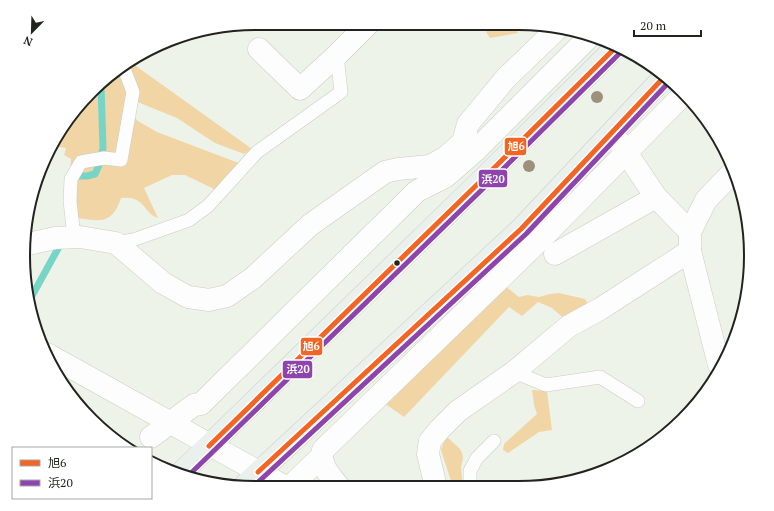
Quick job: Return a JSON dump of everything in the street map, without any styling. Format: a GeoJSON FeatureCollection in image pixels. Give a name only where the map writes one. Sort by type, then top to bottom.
{"type":"FeatureCollection","features":[{"type":"Feature","properties":{"kind":"main road"},"geometry":{"type":"LineString","coordinates":[[185,469],[613,50]]}},
{"type":"Feature","properties":{"kind":"main road"},"geometry":{"type":"LineString","coordinates":[[251,479],[521,230],[661,81]]}},
{"type":"Feature","properties":{"kind":"street"},"geometry":{"type":"LineString","coordinates":[[259,49],[300,89],[337,56],[362,30]]}},
{"type":"Feature","properties":{"kind":"street"},"geometry":{"type":"LineString","coordinates":[[492,170],[469,146],[468,124],[506,78],[553,33]]}},
{"type":"Feature","properties":{"kind":"street"},"geometry":{"type":"LineString","coordinates":[[151,437],[194,405],[202,404],[417,191],[445,177],[469,146],[585,40]]}},
{"type":"Feature","properties":{"kind":"street"},"geometry":{"type":"LineString","coordinates":[[335,481],[325,470],[322,456],[323,450],[545,235],[679,98]]}},
{"type":"Feature","properties":{"kind":"street"},"geometry":{"type":"LineString","coordinates":[[612,133],[656,197],[690,242],[717,363]]}},
{"type":"Feature","properties":{"kind":"street"},"geometry":{"type":"LineString","coordinates":[[30,244],[55,238],[74,237],[116,243],[163,283],[188,297],[209,300],[227,296],[253,278],[310,225],[385,172],[398,169],[430,166],[469,146]]}},
{"type":"Feature","properties":{"kind":"street"},"geometry":{"type":"LineString","coordinates":[[435,481],[428,454],[430,442],[440,429],[458,411],[514,372],[569,326],[600,309],[690,242],[706,200],[729,175]]}},
{"type":"Feature","properties":{"kind":"street"},"geometry":{"type":"LineString","coordinates":[[555,254],[656,197]]}},
{"type":"Feature","properties":{"kind":"street"},"geometry":{"type":"LineString","coordinates":[[55,358],[209,446],[251,479]]}},
{"type":"Feature","properties":{"kind":"street"},"geometry":{"type":"LineString","coordinates":[[296,481],[322,456]]}},
{"type":"Feature","properties":{"kind":"lane"},"geometry":{"type":"LineString","coordinates":[[116,243],[133,240],[189,220],[208,206],[257,152],[341,92],[337,56]]}},
{"type":"Feature","properties":{"kind":"lane"},"geometry":{"type":"LineString","coordinates":[[74,237],[70,201],[71,180],[81,162],[104,158],[121,160],[133,92],[125,72]]}},
{"type":"Feature","properties":{"kind":"lane"},"geometry":{"type":"LineString","coordinates":[[514,372],[546,385],[600,377],[638,401]]}},
{"type":"Feature","properties":{"kind":"lane"},"geometry":{"type":"LineString","coordinates":[[470,481],[470,471],[477,458],[494,442]]}},
{"type":"Feature","properties":{"kind":"shaded area"},"geometry":{"type":"Polygon","coordinates":[[[487,30],[517,30],[518,33],[490,38],[486,32],[487,30]]]}},
{"type":"Feature","properties":{"kind":"shaded area"},"geometry":{"type":"Polygon","coordinates":[[[135,65],[252,149],[244,154],[215,143],[177,118],[125,97],[126,110],[138,121],[157,132],[244,165],[218,191],[185,175],[172,175],[144,188],[158,218],[149,212],[139,201],[129,198],[121,198],[114,213],[109,217],[99,220],[92,220],[77,218],[69,183],[71,159],[64,155],[66,148],[58,147],[68,130],[86,107],[107,86],[135,65]]]}},
{"type":"Feature","properties":{"kind":"shaded area"},"geometry":{"type":"Polygon","coordinates":[[[505,286],[519,297],[527,295],[539,297],[559,293],[585,299],[591,309],[567,321],[552,308],[538,302],[522,316],[509,307],[404,417],[384,403],[505,286]]]}},
{"type":"Feature","properties":{"kind":"shaded area"},"geometry":{"type":"Polygon","coordinates":[[[532,390],[547,391],[552,430],[539,432],[508,453],[503,450],[504,444],[537,414],[532,390]]]}},
{"type":"Feature","properties":{"kind":"shaded area"},"geometry":{"type":"Polygon","coordinates":[[[447,437],[460,449],[463,458],[461,467],[462,481],[451,481],[441,450],[447,437]]]}},
{"type":"Feature","properties":{"kind":"waterway"},"geometry":{"type":"LineString","coordinates":[[80,176],[95,174],[99,165],[103,148],[101,91]]}},
{"type":"Feature","properties":{"kind":"waterway"},"geometry":{"type":"LineString","coordinates":[[33,294],[60,245]]}},
{"type":"Feature","properties":{"kind":"transit line","name":"旭6"},"geometry":{"type":"LineString","coordinates":[[209,446],[613,50]]}},
{"type":"Feature","properties":{"kind":"transit line","name":"浜20"},"geometry":{"type":"LineString","coordinates":[[192,472],[619,54]]}},
{"type":"Feature","properties":{"kind":"transit line","name":"旭6"},"geometry":{"type":"LineString","coordinates":[[258,472],[521,229],[661,81]]}},
{"type":"Feature","properties":{"kind":"transit line","name":"浜20"},"geometry":{"type":"LineString","coordinates":[[259,481],[526,234],[666,85]]}}]}
